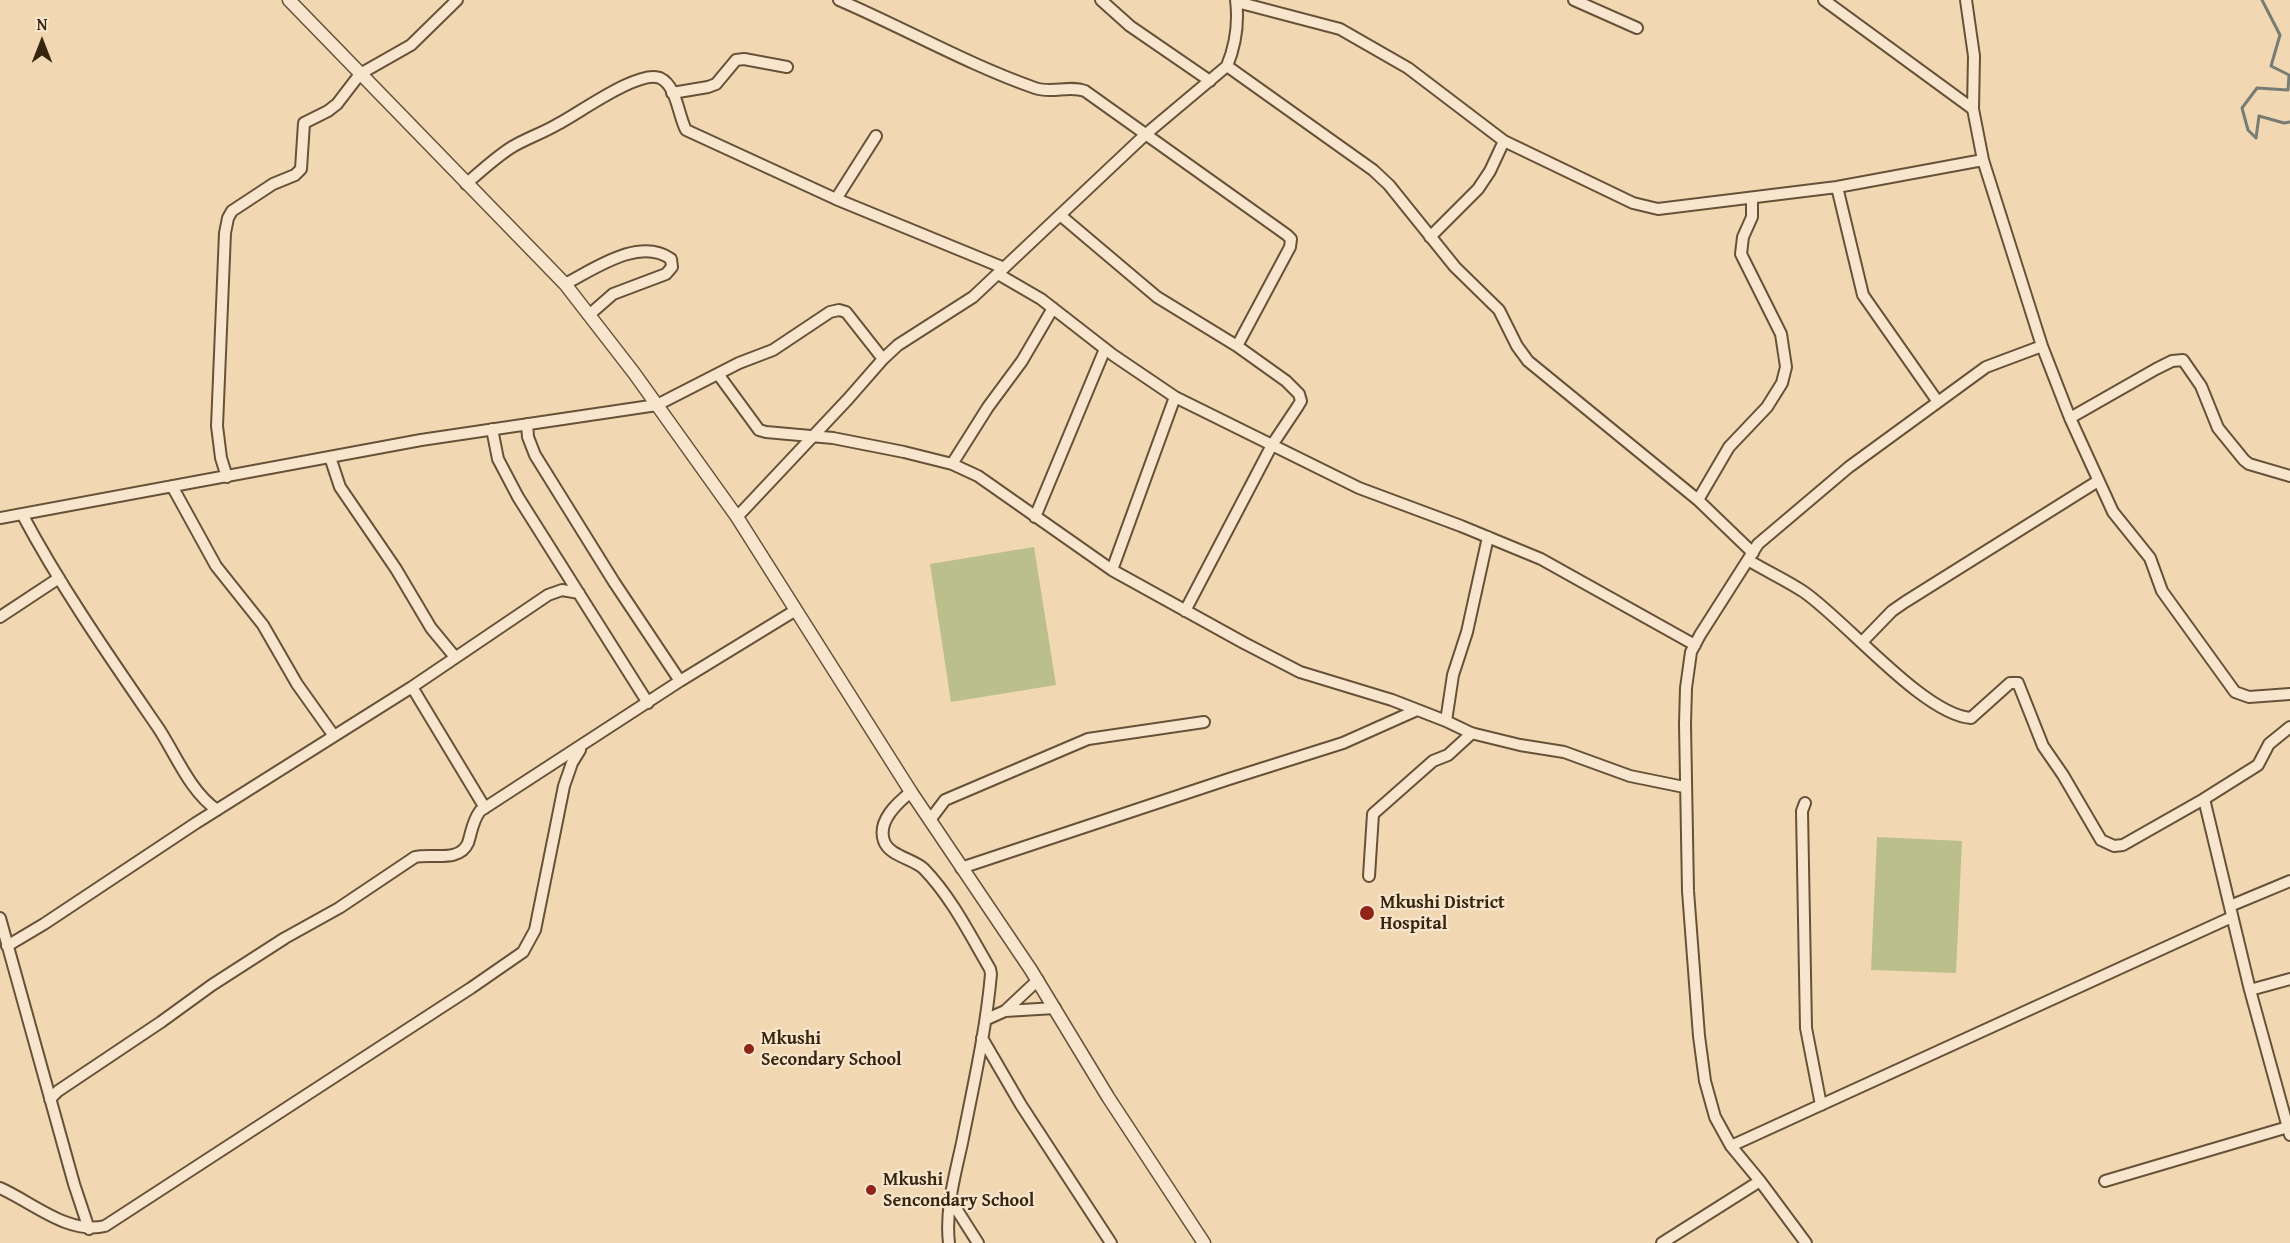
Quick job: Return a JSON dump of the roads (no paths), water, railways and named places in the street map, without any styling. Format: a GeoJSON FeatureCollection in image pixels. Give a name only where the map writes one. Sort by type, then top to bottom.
{"type":"FeatureCollection","features":[{"type":"Feature","properties":{"kind":"street"},"geometry":{"type":"LineString","coordinates":[[289,0],[565,284],[657,405],[737,517],[911,792],[1038,981],[1108,1097],[1204,1243]]}},
{"type":"Feature","properties":{"kind":"street"},"geometry":{"type":"LineString","coordinates":[[226,477],[217,426],[224,244],[228,218],[239,206],[273,184],[298,172],[302,165],[304,123],[328,111],[336,104],[360,74],[411,45],[458,0]]}},
{"type":"Feature","properties":{"kind":"street"},"geometry":{"type":"LineString","coordinates":[[839,0],[1008,78],[1048,91],[1078,89],[1085,91],[1291,239],[1290,247],[1237,346]]}},
{"type":"Feature","properties":{"kind":"street"},"geometry":{"type":"LineString","coordinates":[[1101,0],[1130,26],[1210,81]]}},
{"type":"Feature","properties":{"kind":"street"},"geometry":{"type":"LineString","coordinates":[[1575,0],[1637,28]]}},
{"type":"Feature","properties":{"kind":"street"},"geometry":{"type":"LineString","coordinates":[[1824,0],[1973,109]]}},
{"type":"Feature","properties":{"kind":"street"},"geometry":{"type":"LineString","coordinates":[[1966,0],[1974,56],[1973,109],[1983,160],[2042,346],[2070,418],[2098,480],[2113,512],[2153,563],[2162,591],[2235,692],[2249,697],[2290,694]]}},
{"type":"Feature","properties":{"kind":"street"},"geometry":{"type":"LineString","coordinates":[[737,517],[898,345],[973,297],[1146,134],[1227,66],[1238,31],[1236,1],[1340,30],[1360,39],[1408,68],[1504,141],[1633,203],[1658,209],[1838,187],[1983,160]]}},
{"type":"Feature","properties":{"kind":"street"},"geometry":{"type":"LineString","coordinates":[[672,93],[716,84],[731,63],[736,60],[744,59],[787,67]]}},
{"type":"Feature","properties":{"kind":"street"},"geometry":{"type":"LineString","coordinates":[[1227,66],[1373,170],[1389,184],[1455,267],[1499,310],[1517,346],[1528,361],[1698,500],[1750,556],[1804,592],[1925,698],[1961,717],[1971,718],[2010,683],[2018,683],[2043,746],[2101,840],[2114,846],[2124,845],[2204,799],[2259,765],[2269,744],[2290,727]]}},
{"type":"Feature","properties":{"kind":"street"},"geometry":{"type":"LineString","coordinates":[[466,184],[514,146],[627,85],[648,77],[657,77],[665,82],[672,93],[686,130],[1001,271],[1105,349],[1175,397],[1359,488],[1541,559],[1695,645]]}},
{"type":"Feature","properties":{"kind":"street"},"geometry":{"type":"LineString","coordinates":[[836,199],[876,136]]}},
{"type":"Feature","properties":{"kind":"street"},"geometry":{"type":"LineString","coordinates":[[1430,237],[1478,189],[1490,171],[1504,141]]}},
{"type":"Feature","properties":{"kind":"street"},"geometry":{"type":"LineString","coordinates":[[1838,187],[1863,295],[1938,402]]}},
{"type":"Feature","properties":{"kind":"street"},"geometry":{"type":"LineString","coordinates":[[1698,500],[1729,447],[1767,407],[1782,383],[1786,367],[1781,334],[1741,254],[1743,237],[1752,217],[1752,198]]}},
{"type":"Feature","properties":{"kind":"street"},"geometry":{"type":"LineString","coordinates":[[1060,215],[1157,297],[1237,346],[1286,381],[1299,394],[1298,406],[1272,445],[1185,611]]}},
{"type":"Feature","properties":{"kind":"street"},"geometry":{"type":"LineString","coordinates":[[565,284],[613,260],[635,252],[655,253],[671,259],[672,267],[666,274],[613,294],[589,315]]}},
{"type":"Feature","properties":{"kind":"street"},"geometry":{"type":"LineString","coordinates":[[952,464],[988,407],[1022,361],[1053,308]]}},
{"type":"Feature","properties":{"kind":"street"},"geometry":{"type":"LineString","coordinates":[[0,518],[492,429],[657,405],[739,363],[773,350],[830,312],[839,310],[846,312],[883,359]]}},
{"type":"Feature","properties":{"kind":"street"},"geometry":{"type":"LineString","coordinates":[[1806,1243],[1731,1146],[1715,1117],[1705,1081],[1699,1036],[1688,891],[1684,787],[1686,688],[1691,652],[1758,544],[1849,467],[1986,367],[2042,346]]}},
{"type":"Feature","properties":{"kind":"street"},"geometry":{"type":"LineString","coordinates":[[1035,517],[1105,349]]}},
{"type":"Feature","properties":{"kind":"street"},"geometry":{"type":"LineString","coordinates":[[2070,418],[2164,365],[2172,361],[2183,360],[2201,386],[2218,428],[2244,460],[2250,464],[2290,476]]}},
{"type":"Feature","properties":{"kind":"street"},"geometry":{"type":"LineString","coordinates":[[718,374],[759,429],[833,438],[952,464],[978,476],[1112,570],[1300,672],[1446,720],[1472,733],[1520,745],[1564,752],[1630,776],[1684,787]]}},
{"type":"Feature","properties":{"kind":"street"},"geometry":{"type":"LineString","coordinates":[[1112,570],[1175,397]]}},
{"type":"Feature","properties":{"kind":"street"},"geometry":{"type":"LineString","coordinates":[[527,424],[528,437],[535,455],[614,582],[681,681]]}},
{"type":"Feature","properties":{"kind":"street"},"geometry":{"type":"LineString","coordinates":[[492,429],[494,449],[504,472],[632,682],[648,703]]}},
{"type":"Feature","properties":{"kind":"street"},"geometry":{"type":"LineString","coordinates":[[330,457],[340,487],[396,569],[426,620],[455,657]]}},
{"type":"Feature","properties":{"kind":"street"},"geometry":{"type":"LineString","coordinates":[[1862,642],[1892,610],[2098,480]]}},
{"type":"Feature","properties":{"kind":"street"},"geometry":{"type":"LineString","coordinates":[[172,486],[216,566],[263,625],[297,684],[334,736]]}},
{"type":"Feature","properties":{"kind":"street"},"geometry":{"type":"LineString","coordinates":[[22,514],[59,578],[168,743],[191,782],[201,796],[217,810]]}},
{"type":"Feature","properties":{"kind":"street"},"geometry":{"type":"LineString","coordinates":[[1446,720],[1453,675],[1467,632],[1488,537]]}},
{"type":"Feature","properties":{"kind":"street"},"geometry":{"type":"LineString","coordinates":[[0,617],[59,578]]}},
{"type":"Feature","properties":{"kind":"street"},"geometry":{"type":"LineString","coordinates":[[7,946],[412,687],[548,595],[562,590],[579,593]]}},
{"type":"Feature","properties":{"kind":"street"},"geometry":{"type":"LineString","coordinates":[[50,1099],[64,1086],[161,1022],[212,985],[285,938],[339,908],[415,857],[455,855],[467,844],[473,820],[485,808],[681,681],[796,610]]}},
{"type":"Feature","properties":{"kind":"street"},"geometry":{"type":"LineString","coordinates":[[412,687],[485,808]]}},
{"type":"Feature","properties":{"kind":"street"},"geometry":{"type":"LineString","coordinates":[[961,868],[1229,778],[1342,743],[1417,710]]}},
{"type":"Feature","properties":{"kind":"street"},"geometry":{"type":"LineString","coordinates":[[930,820],[945,800],[1088,739],[1204,722]]}},
{"type":"Feature","properties":{"kind":"street"},"geometry":{"type":"LineString","coordinates":[[1369,876],[1372,814],[1433,761],[1448,755],[1472,733]]}},
{"type":"Feature","properties":{"kind":"street"},"geometry":{"type":"LineString","coordinates":[[0,1188],[70,1224],[89,1229],[105,1226],[523,952],[535,930],[564,786],[572,763],[582,747]]}},
{"type":"Feature","properties":{"kind":"street"},"geometry":{"type":"LineString","coordinates":[[911,792],[895,804],[888,814],[883,829],[883,839],[887,848],[921,866],[937,882],[990,969],[987,1018],[951,1199],[947,1231],[949,1243]]}},
{"type":"Feature","properties":{"kind":"street"},"geometry":{"type":"LineString","coordinates":[[2105,1181],[2289,1131],[2250,990],[2204,799]]}},
{"type":"Feature","properties":{"kind":"street"},"geometry":{"type":"LineString","coordinates":[[1805,803],[1802,811],[1806,1028],[1821,1105]]}},
{"type":"Feature","properties":{"kind":"street"},"geometry":{"type":"LineString","coordinates":[[1731,1146],[2231,911],[2290,881]]}},
{"type":"Feature","properties":{"kind":"street"},"geometry":{"type":"LineString","coordinates":[[0,918],[89,1229]]}},
{"type":"Feature","properties":{"kind":"street"},"geometry":{"type":"LineString","coordinates":[[2250,990],[2290,979]]}},
{"type":"Feature","properties":{"kind":"street"},"geometry":{"type":"LineString","coordinates":[[1005,1011],[1038,981]]}},
{"type":"Feature","properties":{"kind":"street"},"geometry":{"type":"LineString","coordinates":[[987,1018],[1005,1011],[1055,1008]]}},
{"type":"Feature","properties":{"kind":"street"},"geometry":{"type":"LineString","coordinates":[[982,1038],[1021,1105],[1111,1243]]}},
{"type":"Feature","properties":{"kind":"street"},"geometry":{"type":"LineString","coordinates":[[1663,1243],[1760,1181]]}},
{"type":"Feature","properties":{"kind":"street"},"geometry":{"type":"LineString","coordinates":[[951,1199],[978,1243]]}},
{"type":"Feature","properties":{"kind":"waterway"},"geometry":{"type":"LineString","coordinates":[[2262,0],[2280,35],[2271,66],[2289,75],[2288,90],[2257,88],[2242,108],[2248,130],[2256,138],[2259,116],[2284,123],[2290,122]]}},
{"type":"Feature","properties":{"kind":"place","name":"Mkushi District Hospital"},"geometry":{"type":"Point","coordinates":[1367,913]}},
{"type":"Feature","properties":{"kind":"place","name":"Mkushi Secondary School"},"geometry":{"type":"Point","coordinates":[749,1049]}},
{"type":"Feature","properties":{"kind":"place","name":"Mkushi Sencondary School"},"geometry":{"type":"Point","coordinates":[871,1190]}}]}
